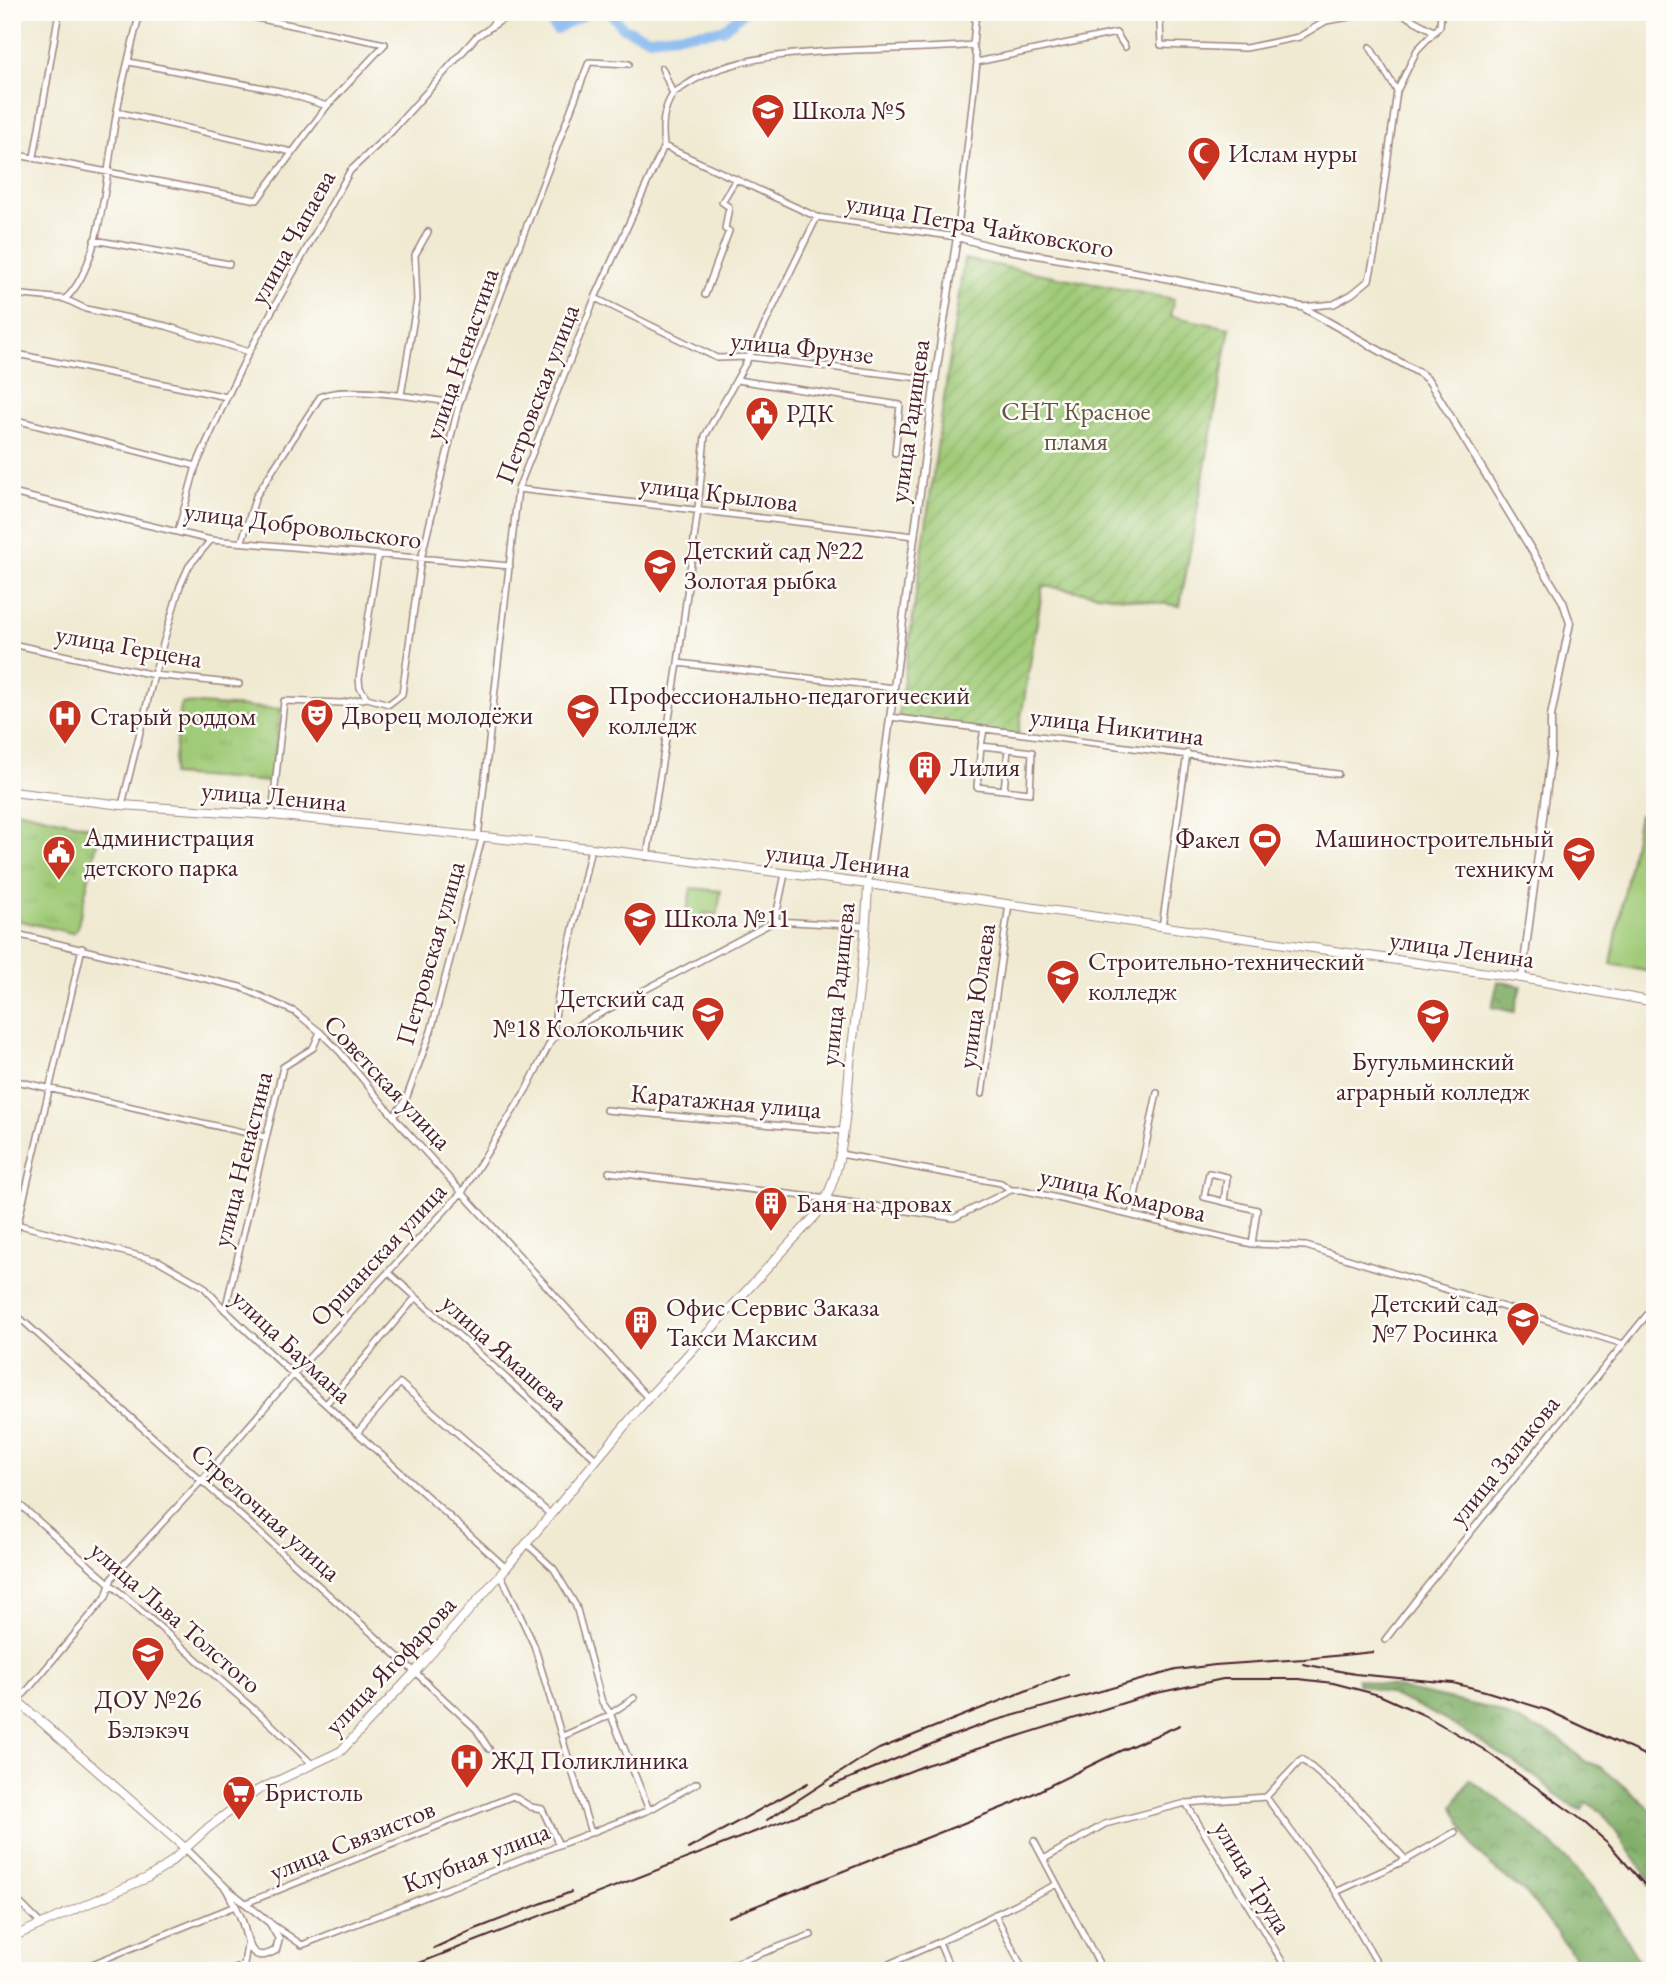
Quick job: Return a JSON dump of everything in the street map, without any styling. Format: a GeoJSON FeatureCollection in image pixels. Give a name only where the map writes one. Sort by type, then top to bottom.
{"type":"FeatureCollection","features":[{"type":"Feature","properties":{"kind":"main road","name":"улица Ленина"},"geometry":{"type":"LineString","coordinates":[[12,792],[122,805],[272,815],[591,848],[868,884],[1522,978],[1655,1002]]}},
{"type":"Feature","properties":{"kind":"main road","name":"улица Радищева"},"geometry":{"type":"LineString","coordinates":[[691,1351],[828,1199],[840,1154],[866,926],[868,884]]}},
{"type":"Feature","properties":{"kind":"main road","name":"улица Ягофарова"},"geometry":{"type":"LineString","coordinates":[[12,1937],[147,1878],[165,1867],[234,1807],[258,1790],[341,1751],[503,1572],[648,1398],[691,1351]]}},
{"type":"Feature","properties":{"kind":"main road"},"geometry":{"type":"LineString","coordinates":[[14,1700],[185,1848]]}},
{"type":"Feature","properties":{"kind":"street"},"geometry":{"type":"LineString","coordinates":[[34,157],[59,12]]}},
{"type":"Feature","properties":{"kind":"street"},"geometry":{"type":"LineString","coordinates":[[65,299],[73,293],[83,278],[94,240],[108,174],[117,112],[140,12]]}},
{"type":"Feature","properties":{"kind":"street"},"geometry":{"type":"LineString","coordinates":[[12,154],[257,200],[327,106],[385,44],[227,12]]}},
{"type":"Feature","properties":{"kind":"street"},"geometry":{"type":"LineString","coordinates":[[489,28],[500,12]]}},
{"type":"Feature","properties":{"kind":"street","name":"улица Чапаева"},"geometry":{"type":"LineString","coordinates":[[178,531],[196,466],[227,397],[249,352],[350,171],[391,132],[476,37],[514,12]]}},
{"type":"Feature","properties":{"kind":"street"},"geometry":{"type":"LineString","coordinates":[[957,237],[977,62],[973,45],[976,12]]}},
{"type":"Feature","properties":{"kind":"street"},"geometry":{"type":"LineString","coordinates":[[1157,12],[1161,45],[1247,48],[1299,37],[1326,22],[1378,12]]}},
{"type":"Feature","properties":{"kind":"street"},"geometry":{"type":"LineString","coordinates":[[1394,12],[1435,32],[1440,26],[1441,12]]}},
{"type":"Feature","properties":{"kind":"street","name":"улица Петра Чайковского"},"geometry":{"type":"LineString","coordinates":[[664,146],[817,217],[957,237],[997,248],[1151,275],[1302,307],[1334,304],[1369,280],[1397,91],[1417,50],[1435,32]]}},
{"type":"Feature","properties":{"kind":"street"},"geometry":{"type":"LineString","coordinates":[[977,62],[1116,33],[1125,47]]}},
{"type":"Feature","properties":{"kind":"street"},"geometry":{"type":"LineString","coordinates":[[664,146],[662,122],[673,94],[701,75],[743,61],[798,54],[973,45]]}},
{"type":"Feature","properties":{"kind":"street"},"geometry":{"type":"LineString","coordinates":[[1370,47],[1397,91]]}},
{"type":"Feature","properties":{"kind":"street"},"geometry":{"type":"LineString","coordinates":[[129,62],[280,92],[327,106]]}},
{"type":"Feature","properties":{"kind":"street","name":"улица Ненастина"},"geometry":{"type":"LineString","coordinates":[[367,698],[389,705],[402,694],[421,559],[459,404],[589,62],[629,64]]}},
{"type":"Feature","properties":{"kind":"street"},"geometry":{"type":"LineString","coordinates":[[662,68],[673,94]]}},
{"type":"Feature","properties":{"kind":"street"},"geometry":{"type":"LineString","coordinates":[[117,112],[292,152]]}},
{"type":"Feature","properties":{"kind":"street","name":"Петровская улица"},"geometry":{"type":"LineString","coordinates":[[394,1116],[406,1099],[431,1031],[480,837],[519,489],[595,298],[664,146]]}},
{"type":"Feature","properties":{"kind":"street"},"geometry":{"type":"LineString","coordinates":[[705,295],[729,231],[724,229],[729,207],[722,202],[736,179]]}},
{"type":"Feature","properties":{"kind":"street"},"geometry":{"type":"LineString","coordinates":[[647,857],[678,663],[705,436],[749,358],[817,217]]}},
{"type":"Feature","properties":{"kind":"street"},"geometry":{"type":"LineString","coordinates":[[401,395],[417,300],[415,256],[428,232]]}},
{"type":"Feature","properties":{"kind":"street","name":"улица Радищева"},"geometry":{"type":"LineString","coordinates":[[868,884],[935,380],[957,237]]}},
{"type":"Feature","properties":{"kind":"street"},"geometry":{"type":"LineString","coordinates":[[94,240],[229,264]]}},
{"type":"Feature","properties":{"kind":"street"},"geometry":{"type":"LineString","coordinates":[[12,294],[65,299],[86,309],[166,327],[249,352]]}},
{"type":"Feature","properties":{"kind":"street","name":"улица Фрунзе"},"geometry":{"type":"LineString","coordinates":[[595,298],[717,358],[749,358],[935,380]]}},
{"type":"Feature","properties":{"kind":"street","name":"улица Петра Чайковского"},"geometry":{"type":"LineString","coordinates":[[1302,307],[1429,381],[1563,602],[1570,623],[1551,716],[1551,757],[1522,978]]}},
{"type":"Feature","properties":{"kind":"street"},"geometry":{"type":"LineString","coordinates":[[12,353],[227,397]]}},
{"type":"Feature","properties":{"kind":"street"},"geometry":{"type":"LineString","coordinates":[[737,380],[900,405],[895,453]]}},
{"type":"Feature","properties":{"kind":"street"},"geometry":{"type":"LineString","coordinates":[[242,541],[256,496],[320,397],[334,392],[401,395],[459,404]]}},
{"type":"Feature","properties":{"kind":"street"},"geometry":{"type":"LineString","coordinates":[[12,419],[196,466]]}},
{"type":"Feature","properties":{"kind":"street","name":"улица Крылова"},"geometry":{"type":"LineString","coordinates":[[519,489],[914,536]]}},
{"type":"Feature","properties":{"kind":"street","name":"улица Добровольского"},"geometry":{"type":"LineString","coordinates":[[12,493],[211,540],[510,566]]}},
{"type":"Feature","properties":{"kind":"street"},"geometry":{"type":"LineString","coordinates":[[122,805],[154,675],[180,586],[189,566],[211,540]]}},
{"type":"Feature","properties":{"kind":"street"},"geometry":{"type":"LineString","coordinates":[[367,698],[361,693],[359,678],[378,556]]}},
{"type":"Feature","properties":{"kind":"street","name":"улица Герцена"},"geometry":{"type":"LineString","coordinates":[[12,643],[154,675],[239,684]]}},
{"type":"Feature","properties":{"kind":"street"},"geometry":{"type":"LineString","coordinates":[[678,663],[894,688]]}},
{"type":"Feature","properties":{"kind":"street"},"geometry":{"type":"LineString","coordinates":[[272,815],[284,701],[342,704],[367,698]]}},
{"type":"Feature","properties":{"kind":"street","name":"улица Никитина"},"geometry":{"type":"LineString","coordinates":[[890,717],[1338,774]]}},
{"type":"Feature","properties":{"kind":"street"},"geometry":{"type":"LineString","coordinates":[[984,729],[977,788],[1030,793],[1034,735]]}},
{"type":"Feature","properties":{"kind":"street"},"geometry":{"type":"LineString","coordinates":[[981,746],[1032,752]]}},
{"type":"Feature","properties":{"kind":"street"},"geometry":{"type":"LineString","coordinates":[[1004,790],[1008,749]]}},
{"type":"Feature","properties":{"kind":"street"},"geometry":{"type":"LineString","coordinates":[[1161,927],[1187,753]]}},
{"type":"Feature","properties":{"kind":"street","name":"Оршанская улица"},"geometry":{"type":"LineString","coordinates":[[14,1700],[106,1597],[111,1578],[463,1191],[526,1090],[552,1039],[558,996],[591,848]]}},
{"type":"Feature","properties":{"kind":"street"},"geometry":{"type":"LineString","coordinates":[[775,921],[785,874]]}},
{"type":"Feature","properties":{"kind":"street","name":"улица Юлаева"},"geometry":{"type":"LineString","coordinates":[[982,1094],[1009,904]]}},
{"type":"Feature","properties":{"kind":"street"},"geometry":{"type":"LineString","coordinates":[[552,1039],[775,921],[866,926]]}},
{"type":"Feature","properties":{"kind":"street","name":"Советская улица"},"geometry":{"type":"LineString","coordinates":[[12,933],[240,988],[295,1012],[320,1032],[648,1398]]}},
{"type":"Feature","properties":{"kind":"street"},"geometry":{"type":"LineString","coordinates":[[12,1249],[15,1224],[50,1089],[82,948]]}},
{"type":"Feature","properties":{"kind":"street","name":"улица Ненастина"},"geometry":{"type":"LineString","coordinates":[[225,1310],[282,1067],[313,1048],[320,1032]]}},
{"type":"Feature","properties":{"kind":"street"},"geometry":{"type":"LineString","coordinates":[[12,1080],[265,1137]]}},
{"type":"Feature","properties":{"kind":"street"},"geometry":{"type":"LineString","coordinates":[[1131,1215],[1157,1093]]}},
{"type":"Feature","properties":{"kind":"street","name":"Каратажная улица"},"geometry":{"type":"LineString","coordinates":[[606,1110],[842,1131]]}},
{"type":"Feature","properties":{"kind":"street"},"geometry":{"type":"LineString","coordinates":[[840,1154],[1000,1183],[1011,1190]]}},
{"type":"Feature","properties":{"kind":"street","name":"улица Комарова"},"geometry":{"type":"LineString","coordinates":[[608,1172],[828,1199],[954,1218],[1011,1190],[1023,1190],[1252,1244],[1306,1247],[1623,1344]]}},
{"type":"Feature","properties":{"kind":"street"},"geometry":{"type":"LineString","coordinates":[[1224,1202],[1227,1177],[1209,1173],[1204,1196],[1224,1202],[1257,1210],[1252,1244]]}},
{"type":"Feature","properties":{"kind":"street","name":"улица Баумана"},"geometry":{"type":"LineString","coordinates":[[15,1224],[159,1261],[203,1286],[293,1375],[503,1572]]}},
{"type":"Feature","properties":{"kind":"street","name":"улица Ямашева"},"geometry":{"type":"LineString","coordinates":[[388,1272],[597,1461]]}},
{"type":"Feature","properties":{"kind":"street"},"geometry":{"type":"LineString","coordinates":[[326,1404],[415,1298]]}},
{"type":"Feature","properties":{"kind":"street","name":"улица Залакова"},"geometry":{"type":"LineString","coordinates":[[1385,1640],[1655,1305]]}},
{"type":"Feature","properties":{"kind":"street","name":"Стрелочная улица"},"geometry":{"type":"LineString","coordinates":[[12,1311],[415,1672],[475,1729],[489,1749]]}},
{"type":"Feature","properties":{"kind":"street"},"geometry":{"type":"LineString","coordinates":[[357,1433],[400,1383],[551,1515]]}},
{"type":"Feature","properties":{"kind":"street","name":"улица Льва Толстого"},"geometry":{"type":"LineString","coordinates":[[12,1498],[266,1720],[313,1765]]}},
{"type":"Feature","properties":{"kind":"street"},"geometry":{"type":"LineString","coordinates":[[527,1544],[554,1569],[576,1606],[596,1686],[610,1713],[649,1810]]}},
{"type":"Feature","properties":{"kind":"street"},"geometry":{"type":"LineString","coordinates":[[503,1572],[534,1645],[591,1833]]}},
{"type":"Feature","properties":{"kind":"street"},"geometry":{"type":"LineString","coordinates":[[562,1737],[604,1718],[634,1699]]}},
{"type":"Feature","properties":{"kind":"street"},"geometry":{"type":"LineString","coordinates":[[1044,1858],[1105,1824],[1185,1803],[1266,1797],[1303,1759],[1354,1804],[1406,1860]]}},
{"type":"Feature","properties":{"kind":"street","name":"Клубная улица"},"geometry":{"type":"LineString","coordinates":[[270,1923],[302,1945],[649,1810],[696,1783]]}},
{"type":"Feature","properties":{"kind":"street","name":"улица Связистов"},"geometry":{"type":"LineString","coordinates":[[246,1903],[513,1796],[531,1807],[542,1809],[559,1845]]}},
{"type":"Feature","properties":{"kind":"street"},"geometry":{"type":"LineString","coordinates":[[1266,1797],[1336,1892],[1382,1971]]}},
{"type":"Feature","properties":{"kind":"street","name":"улица Труда"},"geometry":{"type":"LineString","coordinates":[[1185,1803],[1287,1971]]}},
{"type":"Feature","properties":{"kind":"street"},"geometry":{"type":"LineString","coordinates":[[1336,1892],[1406,1860],[1455,1832]]}},
{"type":"Feature","properties":{"kind":"street"},"geometry":{"type":"LineString","coordinates":[[1034,1841],[1103,1971]]}},
{"type":"Feature","properties":{"kind":"street"},"geometry":{"type":"LineString","coordinates":[[185,1848],[226,1888],[270,1923],[279,1939],[276,1950],[270,1954],[260,1955],[252,1951],[247,1944]]}},
{"type":"Feature","properties":{"kind":"street"},"geometry":{"type":"LineString","coordinates":[[873,1971],[1058,1884]]}},
{"type":"Feature","properties":{"kind":"street"},"geometry":{"type":"LineString","coordinates":[[226,1888],[241,1918],[247,1944],[244,1965],[230,1971]]}},
{"type":"Feature","properties":{"kind":"street"},"geometry":{"type":"LineString","coordinates":[[12,1895],[42,1925]]}},
{"type":"Feature","properties":{"kind":"street"},"geometry":{"type":"LineString","coordinates":[[75,1971],[235,1906]]}},
{"type":"Feature","properties":{"kind":"street"},"geometry":{"type":"LineString","coordinates":[[995,1914],[1024,1971]]}},
{"type":"Feature","properties":{"kind":"street"},"geometry":{"type":"LineString","coordinates":[[714,1971],[811,1935]]}},
{"type":"Feature","properties":{"kind":"street"},"geometry":{"type":"LineString","coordinates":[[939,1942],[951,1971]]}},
{"type":"Feature","properties":{"kind":"green space","name":"СНТ Красное пламя"},"geometry":{"type":"Polygon","coordinates":[[[964,259],[1174,299],[1170,316],[1230,328],[1180,606],[1043,586],[1018,736],[898,720],[964,259]]]}},
{"type":"Feature","properties":{"kind":"green space"},"geometry":{"type":"Polygon","coordinates":[[[181,703],[281,709],[271,782],[172,775],[181,703]]]}},
{"type":"Feature","properties":{"kind":"green space"},"geometry":{"type":"Polygon","coordinates":[[[12,809],[95,828],[99,834],[77,929],[72,933],[12,919],[12,809]]]}},
{"type":"Feature","properties":{"kind":"green space"},"geometry":{"type":"Polygon","coordinates":[[[1639,815],[1655,818],[1655,973],[1611,964],[1639,815]]]}},
{"type":"Feature","properties":{"kind":"green space"},"geometry":{"type":"Polygon","coordinates":[[[691,888],[721,891],[717,915],[704,913],[702,921],[686,917],[691,888]]]}},
{"type":"Feature","properties":{"kind":"green space"},"geometry":{"type":"Polygon","coordinates":[[[1498,981],[1521,986],[1514,1012],[1492,1007],[1498,981]]]}},
{"type":"Feature","properties":{"kind":"green space"},"geometry":{"type":"Polygon","coordinates":[[[1357,1679],[1489,1708],[1559,1738],[1584,1761],[1601,1767],[1655,1813],[1655,1888],[1602,1812],[1586,1802],[1582,1810],[1575,1808],[1534,1776],[1471,1735],[1404,1700],[1357,1684],[1357,1679]]]}},
{"type":"Feature","properties":{"kind":"green space"},"geometry":{"type":"Polygon","coordinates":[[[1469,1780],[1517,1814],[1575,1869],[1604,1904],[1645,1971],[1587,1971],[1581,1965],[1528,1895],[1490,1865],[1473,1847],[1453,1807],[1469,1780]]]}},
{"type":"Feature","properties":{"kind":"waterway"},"geometry":{"type":"LineString","coordinates":[[553,12],[552,24],[556,30],[589,12]]}},
{"type":"Feature","properties":{"kind":"waterway"},"geometry":{"type":"LineString","coordinates":[[610,12],[623,28],[649,38],[723,30],[744,12]]}},
{"type":"Feature","properties":{"kind":"railway"},"geometry":{"type":"LineString","coordinates":[[831,1786],[990,1722],[1176,1670],[1373,1652]]}},
{"type":"Feature","properties":{"kind":"railway"},"geometry":{"type":"LineString","coordinates":[[1303,1664],[1355,1674],[1453,1683],[1485,1691],[1547,1710],[1655,1760]]}},
{"type":"Feature","properties":{"kind":"railway"},"geometry":{"type":"LineString","coordinates":[[767,1820],[879,1749],[1068,1674]]}},
{"type":"Feature","properties":{"kind":"railway"},"geometry":{"type":"LineString","coordinates":[[399,1971],[926,1765],[1152,1694],[1223,1679],[1299,1679],[1333,1683],[1379,1695],[1426,1716],[1483,1749],[1578,1817],[1608,1843],[1655,1897]]}},
{"type":"Feature","properties":{"kind":"railway"},"geometry":{"type":"LineString","coordinates":[[728,1917],[1014,1803],[1180,1725]]}},
{"type":"Feature","properties":{"kind":"railway"},"geometry":{"type":"LineString","coordinates":[[688,1849],[808,1783]]}},
{"type":"Feature","properties":{"kind":"railway"},"geometry":{"type":"LineString","coordinates":[[434,1948],[571,1892]]}},
{"type":"Feature","properties":{"kind":"place","name":"Школа №5"},"geometry":{"type":"Point","coordinates":[768,140]}},
{"type":"Feature","properties":{"kind":"place","name":"Ислам нуры"},"geometry":{"type":"Point","coordinates":[1204,183]}},
{"type":"Feature","properties":{"kind":"place","name":"РДК"},"geometry":{"type":"Point","coordinates":[762,443]}},
{"type":"Feature","properties":{"kind":"place","name":"Детский сад №22 Золотая рыбка"},"geometry":{"type":"Point","coordinates":[660,595]}},
{"type":"Feature","properties":{"kind":"place","name":"Профессионально-педагогический колледж"},"geometry":{"type":"Point","coordinates":[583,740]}},
{"type":"Feature","properties":{"kind":"place","name":"Дворец молодёжи"},"geometry":{"type":"Point","coordinates":[317,745]}},
{"type":"Feature","properties":{"kind":"place","name":"Старый роддом"},"geometry":{"type":"Point","coordinates":[65,746]}},
{"type":"Feature","properties":{"kind":"place","name":"Лилия"},"geometry":{"type":"Point","coordinates":[925,797]}},
{"type":"Feature","properties":{"kind":"place","name":"Факел"},"geometry":{"type":"Point","coordinates":[1265,869]}},
{"type":"Feature","properties":{"kind":"place","name":"Администрация детского парка"},"geometry":{"type":"Point","coordinates":[59,882]}},
{"type":"Feature","properties":{"kind":"place","name":"Машиностроительный техникум"},"geometry":{"type":"Point","coordinates":[1579,883]}},
{"type":"Feature","properties":{"kind":"place","name":"Школа №11"},"geometry":{"type":"Point","coordinates":[640,948]}},
{"type":"Feature","properties":{"kind":"place","name":"Строительно-технический колледж"},"geometry":{"type":"Point","coordinates":[1063,1006]}},
{"type":"Feature","properties":{"kind":"place","name":"Детский сад №18 Колокольчик"},"geometry":{"type":"Point","coordinates":[708,1043]}},
{"type":"Feature","properties":{"kind":"place","name":"Бугульминский аграрный колледж"},"geometry":{"type":"Point","coordinates":[1433,1045]}},
{"type":"Feature","properties":{"kind":"place","name":"Баня на дровах"},"geometry":{"type":"Point","coordinates":[771,1233]}},
{"type":"Feature","properties":{"kind":"place","name":"Детский сад №7 Росинка"},"geometry":{"type":"Point","coordinates":[1523,1348]}},
{"type":"Feature","properties":{"kind":"place","name":"Офис Сервис Заказа Такси Максим"},"geometry":{"type":"Point","coordinates":[641,1352]}},
{"type":"Feature","properties":{"kind":"place","name":"ДОУ №26 Бэлэкэч"},"geometry":{"type":"Point","coordinates":[148,1683]}},
{"type":"Feature","properties":{"kind":"place","name":"ЖД Поликлиника"},"geometry":{"type":"Point","coordinates":[467,1790]}},
{"type":"Feature","properties":{"kind":"place","name":"Бристоль"},"geometry":{"type":"Point","coordinates":[239,1822]}}]}
